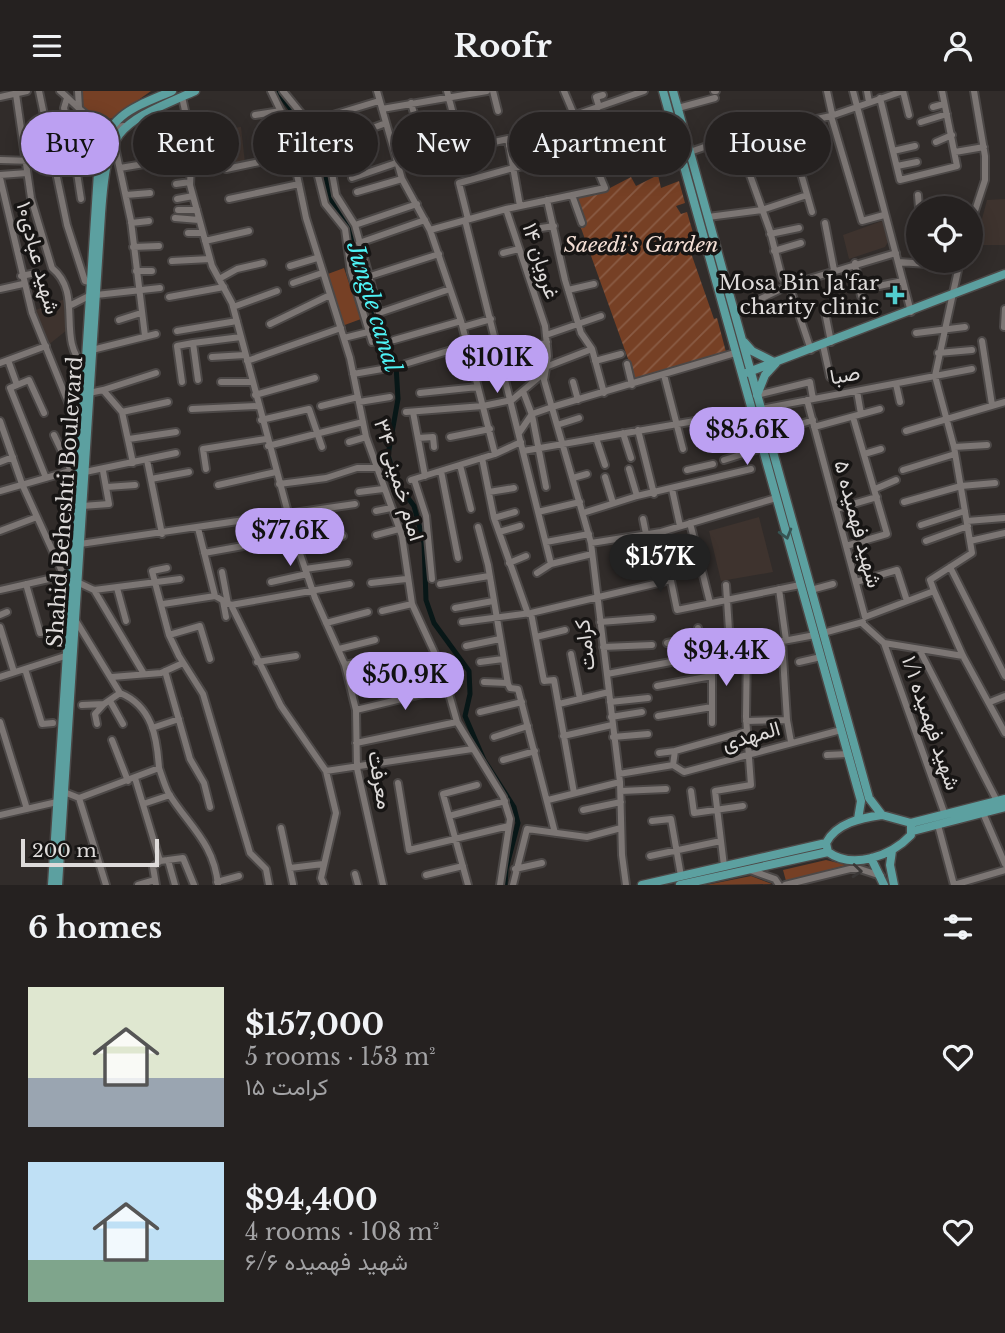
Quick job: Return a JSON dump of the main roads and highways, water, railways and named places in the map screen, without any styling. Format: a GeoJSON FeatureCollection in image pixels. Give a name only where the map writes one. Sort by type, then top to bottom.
{"type":"FeatureCollection","features":[{"type":"Feature","properties":{"kind":"main road","name":"Shahid Beheshti Boulevard"},"geometry":{"type":"LineString","coordinates":[[58,885],[64,792],[62,764],[65,656],[80,544],[82,506],[78,471],[92,350],[92,276],[99,157],[109,126],[125,114],[172,91]]}},
{"type":"Feature","properties":{"kind":"main road","name":"Shahid Beheshti Boulevard"},"geometry":{"type":"LineString","coordinates":[[92,276],[103,183],[113,140],[124,126],[146,112],[195,91]]}},
{"type":"Feature","properties":{"kind":"main road"},"geometry":{"type":"LineString","coordinates":[[663,91],[735,353],[737,372],[768,435],[811,590],[819,634],[857,771],[861,801],[858,820]]}},
{"type":"Feature","properties":{"kind":"main road"},"geometry":{"type":"LineString","coordinates":[[673,91],[741,338],[745,387]]}},
{"type":"Feature","properties":{"kind":"main road"},"geometry":{"type":"LineString","coordinates":[[698,219],[708,217]]}},
{"type":"Feature","properties":{"kind":"main road"},"geometry":{"type":"LineString","coordinates":[[745,373],[1005,274]]}},
{"type":"Feature","properties":{"kind":"main road","name":"Shahid Beheshti Boulevard"},"geometry":{"type":"LineString","coordinates":[[52,885],[57,802],[75,619],[73,585],[80,419],[92,295]]}},
{"type":"Feature","properties":{"kind":"main road"},"geometry":{"type":"LineString","coordinates":[[741,338],[752,351],[776,363]]}},
{"type":"Feature","properties":{"kind":"main road"},"geometry":{"type":"LineString","coordinates":[[735,353],[757,395]]}},
{"type":"Feature","properties":{"kind":"main road"},"geometry":{"type":"LineString","coordinates":[[776,363],[765,375],[757,395],[756,410],[762,449],[800,585],[819,634],[821,657],[848,754],[869,798],[882,815],[912,827],[938,825],[1005,807]]}},
{"type":"Feature","properties":{"kind":"main road"},"geometry":{"type":"LineString","coordinates":[[894,885],[890,865],[892,851],[912,827],[1001,800]]}},
{"type":"Feature","properties":{"kind":"main road"},"geometry":{"type":"LineString","coordinates":[[827,848],[837,830],[858,820],[882,815]]}},
{"type":"Feature","properties":{"kind":"main road"},"geometry":{"type":"LineString","coordinates":[[642,885],[680,881],[724,866],[827,848],[850,859],[871,858],[892,851]]}},
{"type":"Feature","properties":{"kind":"main road"},"geometry":{"type":"LineString","coordinates":[[680,881],[696,883],[748,870],[781,858]]}},
{"type":"Feature","properties":{"kind":"main road"},"geometry":{"type":"LineString","coordinates":[[871,858],[883,881]]}},
{"type":"Feature","properties":{"kind":"waterway","name":"Jungle canal"},"geometry":{"type":"LineString","coordinates":[[277,91],[315,141],[324,161],[329,197],[350,230],[363,286],[396,365],[398,399],[388,455],[396,482],[414,506],[424,543],[426,600],[434,623],[469,671],[470,694],[465,716],[484,760],[514,807],[518,823],[506,869],[505,885]]}},
{"type":"Feature","properties":{"kind":"place","name":"Mosa Bin Ja'far charity clinic"},"geometry":{"type":"Point","coordinates":[895,295]}},
{"type":"Feature","properties":{"kind":"park label","name":"Saeedi's Garden"},"geometry":{"type":"Point","coordinates":[641,245]}}]}
